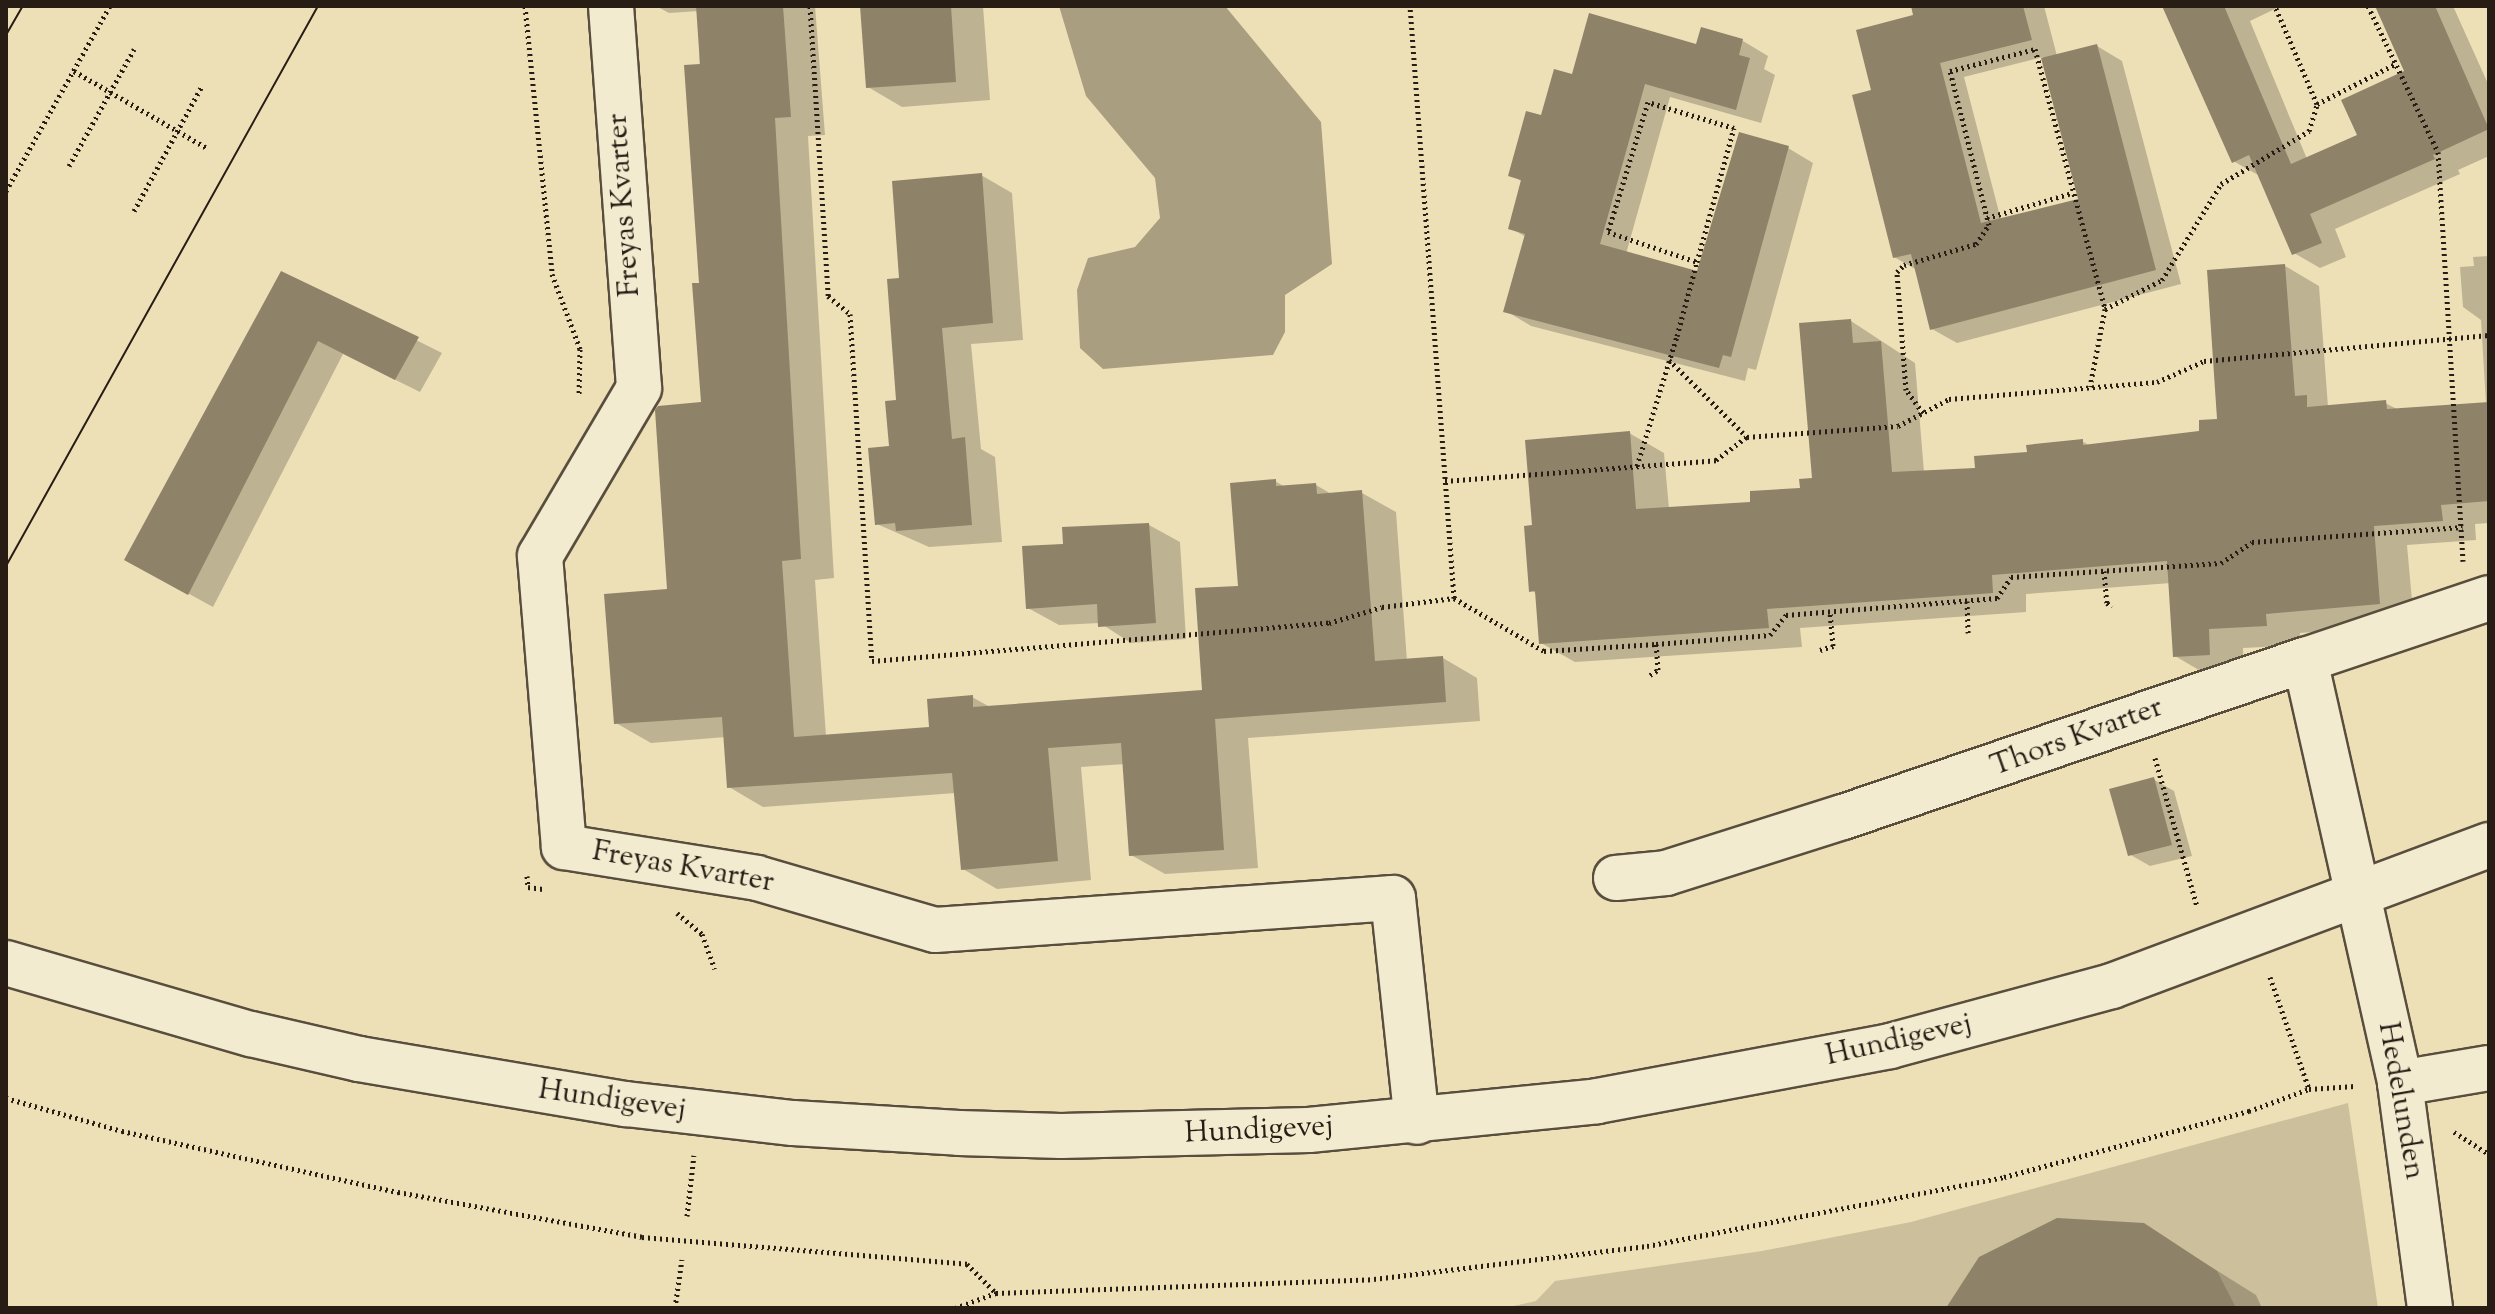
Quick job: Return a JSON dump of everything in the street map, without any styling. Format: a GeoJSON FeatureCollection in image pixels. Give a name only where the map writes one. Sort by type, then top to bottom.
{"type":"FeatureCollection","features":[{"type":"Feature","properties":{"kind":"street","name":"Freyas Kvarter"},"geometry":{"type":"LineString","coordinates":[[611,6],[639,388],[540,556],[564,847],[757,878],[935,930],[1393,898],[1417,1122]]}},
{"type":"Feature","properties":{"kind":"street","name":"Thors Kvarter"},"geometry":{"type":"LineString","coordinates":[[1616,878],[1681,868],[1985,771],[2142,714],[2477,602]]}},
{"type":"Feature","properties":{"kind":"street"},"geometry":{"type":"LineString","coordinates":[[2305,660],[2361,896]]}},
{"type":"Feature","properties":{"kind":"street","name":"Hundigevej"},"geometry":{"type":"LineString","coordinates":[[6,963],[251,1034],[359,1059],[611,1102],[778,1122],[1061,1136],[1417,1122],[1612,1099],[1890,1046],[2112,986],[2256,936],[2489,845]]}},
{"type":"Feature","properties":{"kind":"street","name":"Hedelunden"},"geometry":{"type":"LineString","coordinates":[[2361,896],[2400,1083],[2430,1308]]}},
{"type":"Feature","properties":{"kind":"street"},"geometry":{"type":"LineString","coordinates":[[2400,1083],[2489,1068]]}},
{"type":"Feature","properties":{"kind":"path"},"geometry":{"type":"LineString","coordinates":[[6,191],[110,6]]}},
{"type":"Feature","properties":{"kind":"path"},"geometry":{"type":"LineString","coordinates":[[810,6],[828,296],[850,314],[872,661],[1329,623],[1382,607],[1454,598],[1544,651],[1770,635],[1786,615],[1997,598],[2011,577],[2221,563],[2252,542],[2462,527]]}},
{"type":"Feature","properties":{"kind":"path"},"geometry":{"type":"LineString","coordinates":[[1410,6],[1454,598]]}},
{"type":"Feature","properties":{"kind":"path"},"geometry":{"type":"LineString","coordinates":[[2105,309],[2162,280],[2221,184],[2309,131],[2317,104],[2275,6]]}},
{"type":"Feature","properties":{"kind":"path"},"geometry":{"type":"LineString","coordinates":[[2368,6],[2438,152],[2453,339],[2462,527],[2477,602]]}},
{"type":"Feature","properties":{"kind":"path"},"geometry":{"type":"LineString","coordinates":[[69,166],[134,49]]}},
{"type":"Feature","properties":{"kind":"path"},"geometry":{"type":"LineString","coordinates":[[1923,413],[1906,390],[1897,272],[1904,265],[1976,244],[1989,225],[1950,71],[2035,49],[2105,309],[2090,387]]}},
{"type":"Feature","properties":{"kind":"path"},"geometry":{"type":"LineString","coordinates":[[2317,104],[2395,64]]}},
{"type":"Feature","properties":{"kind":"path"},"geometry":{"type":"LineString","coordinates":[[74,71],[207,148]]}},
{"type":"Feature","properties":{"kind":"path"},"geometry":{"type":"LineString","coordinates":[[134,211],[202,86]]}},
{"type":"Feature","properties":{"kind":"path"},"geometry":{"type":"LineString","coordinates":[[1637,466],[1669,360],[1697,262],[1734,128],[1648,102],[1608,232],[1697,262]]}},
{"type":"Feature","properties":{"kind":"path"},"geometry":{"type":"LineString","coordinates":[[1987,218],[2072,193]]}},
{"type":"Feature","properties":{"kind":"path"},"geometry":{"type":"LineString","coordinates":[[1445,481],[1716,460],[1747,437],[1898,426],[1949,399],[2157,382],[2204,361],[2489,335]]}},
{"type":"Feature","properties":{"kind":"path"},"geometry":{"type":"LineString","coordinates":[[1669,360],[1747,437]]}},
{"type":"Feature","properties":{"kind":"path"},"geometry":{"type":"LineString","coordinates":[[2104,571],[2107,603],[2112,607]]}},
{"type":"Feature","properties":{"kind":"path"},"geometry":{"type":"LineString","coordinates":[[1967,601],[1968,633]]}},
{"type":"Feature","properties":{"kind":"path"},"geometry":{"type":"LineString","coordinates":[[1820,650],[1833,646],[1830,611]]}},
{"type":"Feature","properties":{"kind":"path"},"geometry":{"type":"LineString","coordinates":[[1650,675],[1658,670],[1656,644]]}},
{"type":"Feature","properties":{"kind":"path"},"geometry":{"type":"LineString","coordinates":[[2142,714],[2201,921]]}},
{"type":"Feature","properties":{"kind":"path"},"geometry":{"type":"LineString","coordinates":[[2256,936],[2309,1089]]}},
{"type":"Feature","properties":{"kind":"path"},"geometry":{"type":"LineString","coordinates":[[955,1308],[996,1293],[1374,1279],[1647,1246],[2004,1177],[2249,1111],[2309,1089],[2400,1083]]}},
{"type":"Feature","properties":{"kind":"path"},"geometry":{"type":"LineString","coordinates":[[6,1098],[122,1131],[367,1185],[642,1237],[967,1264],[996,1293]]}},
{"type":"Feature","properties":{"kind":"path"},"geometry":{"type":"LineString","coordinates":[[687,1216],[694,1154]]}},
{"type":"Feature","properties":{"kind":"path"},"geometry":{"type":"LineString","coordinates":[[675,1308],[682,1259]]}},
{"type":"Feature","properties":{"kind":"shaded area"},"geometry":{"type":"Polygon","coordinates":[[[1059,6],[1225,6],[1321,122],[1332,264],[1285,295],[1285,332],[1273,355],[1103,369],[1080,348],[1077,290],[1088,258],[1135,247],[1160,218],[1155,178],[1086,96],[1059,6]]]}},
{"type":"Feature","properties":{"kind":"shaded area"},"geometry":{"type":"Polygon","coordinates":[[[2348,1103],[2378,1308],[1504,1308],[1536,1301],[1555,1281],[1762,1251],[1911,1222],[2348,1103]]]}},
{"type":"Feature","properties":{"kind":"building"},"geometry":{"type":"Polygon","coordinates":[[[696,6],[783,6],[791,117],[775,118],[801,559],[782,561],[794,737],[929,727],[927,699],[973,695],[973,707],[1202,690],[1195,588],[1238,586],[1230,483],[1276,479],[1276,486],[1316,483],[1317,494],[1362,490],[1375,661],[1443,656],[1446,702],[1215,719],[1224,850],[1129,856],[1121,743],[1048,748],[1058,861],[961,870],[952,773],[727,788],[722,717],[614,724],[604,594],[667,589],[655,410],[658,406],[701,402],[692,283],[699,283],[684,65],[700,64],[696,6]]]}},
{"type":"Feature","properties":{"kind":"building"},"geometry":{"type":"Polygon","coordinates":[[[860,6],[951,6],[956,82],[866,88],[860,6]]]}},
{"type":"Feature","properties":{"kind":"building"},"geometry":{"type":"Polygon","coordinates":[[[1911,6],[2023,6],[2032,40],[1940,63],[1981,223],[2078,199],[2041,58],[2097,44],[2156,270],[1930,330],[1911,254],[1893,258],[1852,95],[1871,90],[1856,30],[1913,15],[1911,6]]]}},
{"type":"Feature","properties":{"kind":"building"},"geometry":{"type":"Polygon","coordinates":[[[2162,6],[2224,6],[2291,164],[2357,135],[2341,100],[2404,71],[2375,6],[2435,6],[2489,129],[2433,155],[2435,159],[2310,214],[2322,243],[2292,255],[2249,155],[2232,163],[2162,6]]]}},
{"type":"Feature","properties":{"kind":"building"},"geometry":{"type":"Polygon","coordinates":[[[1589,13],[1696,44],[1701,27],[1743,39],[1739,55],[1750,58],[1736,110],[1645,84],[1600,244],[1697,271],[1739,132],[1789,146],[1731,357],[1723,355],[1719,368],[1503,312],[1525,234],[1508,229],[1521,180],[1508,176],[1526,111],[1541,115],[1554,69],[1572,74],[1589,13]]]}},
{"type":"Feature","properties":{"kind":"building"},"geometry":{"type":"Polygon","coordinates":[[[982,173],[993,323],[942,328],[952,439],[965,437],[972,525],[896,531],[895,523],[875,525],[868,448],[889,446],[885,401],[896,400],[887,279],[899,278],[892,181],[982,173]]]}},
{"type":"Feature","properties":{"kind":"building"},"geometry":{"type":"Polygon","coordinates":[[[2285,264],[2295,396],[2307,395],[2307,407],[2386,400],[2387,409],[2489,402],[2489,501],[2441,505],[2443,521],[2374,526],[2380,604],[2266,614],[2267,626],[2209,629],[2210,655],[2173,657],[2167,561],[1992,575],[1993,593],[1767,609],[1769,628],[1539,644],[1535,591],[1529,592],[1524,526],[1532,525],[1525,440],[1630,431],[1636,509],[1750,502],[1750,491],[1800,488],[1799,479],[1812,478],[1799,323],[1851,319],[1853,343],[1881,341],[1892,472],[1975,468],[1974,456],[2027,452],[2026,445],[2083,439],[2083,445],[2199,431],[2199,420],[2217,419],[2207,270],[2285,264]]]}},
{"type":"Feature","properties":{"kind":"building"},"geometry":{"type":"Polygon","coordinates":[[[281,271],[419,337],[395,380],[318,341],[188,595],[124,560],[281,271]]]}},
{"type":"Feature","properties":{"kind":"building"},"geometry":{"type":"Polygon","coordinates":[[[1149,523],[1156,623],[1098,627],[1097,604],[1026,609],[1022,546],[1063,544],[1062,527],[1149,523]]]}},
{"type":"Feature","properties":{"kind":"building"},"geometry":{"type":"Polygon","coordinates":[[[2154,777],[2172,845],[2128,856],[2109,789],[2154,777]]]}},
{"type":"Feature","properties":{"kind":"building"},"geometry":{"type":"Polygon","coordinates":[[[2057,1218],[2144,1223],[2217,1271],[2236,1308],[1946,1308],[1979,1257],[2057,1218]]]}},
{"type":"Feature","properties":{"kind":"tram line"},"geometry":{"type":"LineString","coordinates":[[6,35],[23,6]]}},
{"type":"Feature","properties":{"kind":"tram line"},"geometry":{"type":"LineString","coordinates":[[6,566],[318,6]]}}]}
